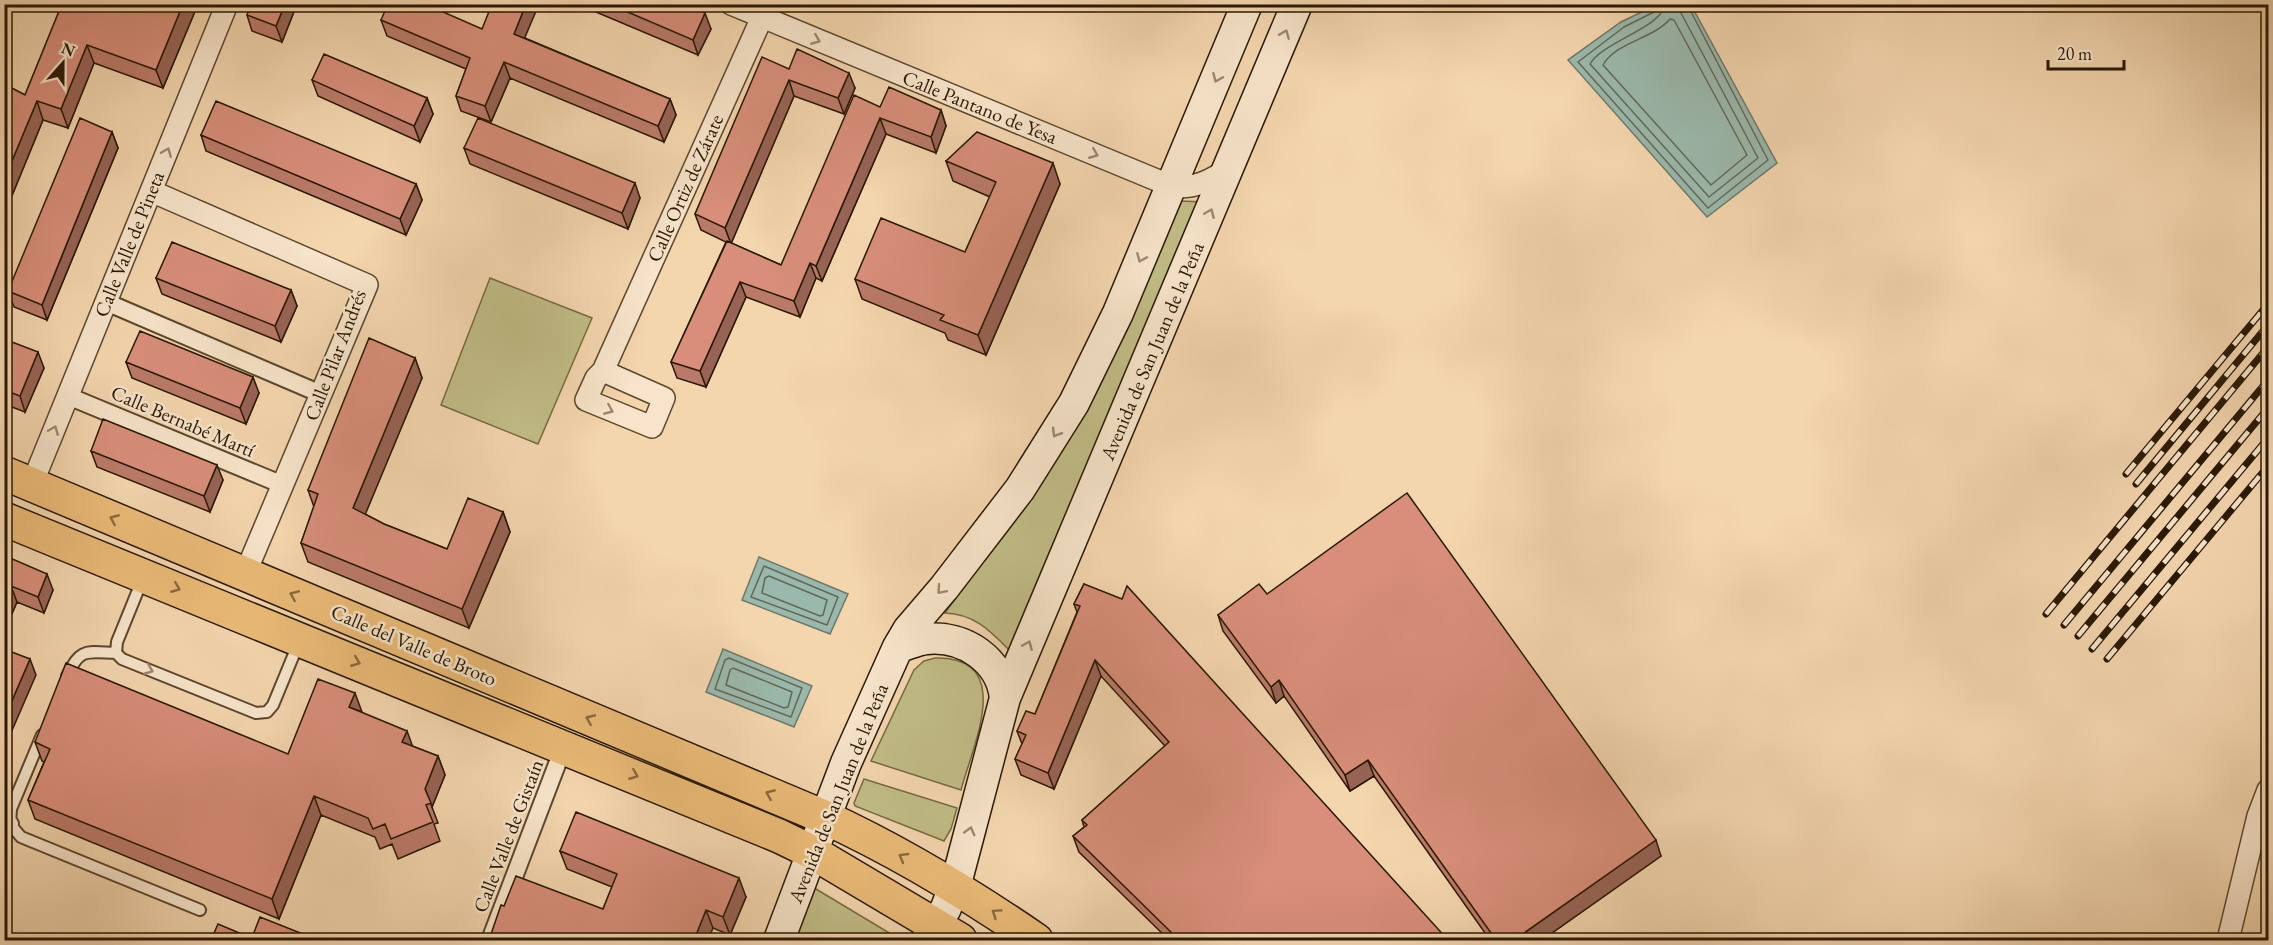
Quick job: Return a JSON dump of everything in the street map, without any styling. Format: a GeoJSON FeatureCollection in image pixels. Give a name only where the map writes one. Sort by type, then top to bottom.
{"type":"FeatureCollection","features":[{"type":"Feature","properties":{"kind":"main road","name":"Avenida de San Juan de la Peña"},"geometry":{"type":"LineString","coordinates":[[779,940],[824,817],[898,647],[908,630],[944,588],[1020,489],[1074,403],[1118,313],[1247,4]]}},
{"type":"Feature","properties":{"kind":"main road","name":"Avenida de San Juan de la Peña"},"geometry":{"type":"LineString","coordinates":[[941,936],[1005,698],[1297,4]]}},
{"type":"Feature","properties":{"kind":"main road","name":"Calle del Valle de Broto"},"geometry":{"type":"LineString","coordinates":[[18,478],[824,817],[882,845],[954,887],[1036,940]]}},
{"type":"Feature","properties":{"kind":"main road","name":"Calle del Valle de Broto"},"geometry":{"type":"LineString","coordinates":[[4,519],[564,746],[812,852],[941,936]]}},
{"type":"Feature","properties":{"kind":"main road","name":"Avenida de San Juan de la Peña"},"geometry":{"type":"LineString","coordinates":[[898,647],[926,639],[946,640],[971,648],[998,670],[1004,683],[1005,698]]}},
{"type":"Feature","properties":{"kind":"street","name":"Calle Valle de Pineta"},"geometry":{"type":"LineString","coordinates":[[18,478],[68,396],[227,4]]}},
{"type":"Feature","properties":{"kind":"street","name":"Calle Pantano de Yesa"},"geometry":{"type":"LineString","coordinates":[[731,4],[765,11],[1171,186],[1186,187],[1202,183],[1229,168]]}},
{"type":"Feature","properties":{"kind":"street","name":"Calle Ortiz de Zárate"},"geometry":{"type":"LineString","coordinates":[[603,371],[765,11]]}},
{"type":"Feature","properties":{"kind":"street","name":"Calle Pilar Andrés"},"geometry":{"type":"LineString","coordinates":[[151,191],[367,285],[245,574]]}},
{"type":"Feature","properties":{"kind":"street"},"geometry":{"type":"LineString","coordinates":[[106,302],[321,394]]}},
{"type":"Feature","properties":{"kind":"street","name":"Calle Bernabé Martí"},"geometry":{"type":"LineString","coordinates":[[68,396],[283,485]]}},
{"type":"Feature","properties":{"kind":"street","name":"Calle Valle de Gistaín"},"geometry":{"type":"LineString","coordinates":[[490,940],[564,746]]}},
{"type":"Feature","properties":{"kind":"street"},"geometry":{"type":"LineString","coordinates":[[2228,940],[2252,838],[2268,790]]}},
{"type":"Feature","properties":{"kind":"lane"},"geometry":{"type":"LineString","coordinates":[[116,653],[117,642],[144,575]]}},
{"type":"Feature","properties":{"kind":"lane"},"geometry":{"type":"LineString","coordinates":[[61,690],[75,658],[84,652],[116,653],[122,659],[256,713],[267,712],[273,705],[300,639]]}},
{"type":"Feature","properties":{"kind":"lane"},"geometry":{"type":"LineString","coordinates":[[48,723],[10,809],[7,825],[21,837],[200,910]]}},
{"type":"Feature","properties":{"kind":"shaded area"},"geometry":{"type":"Polygon","coordinates":[[[1179,201],[1207,202],[1014,655],[984,626],[966,617],[945,613],[1061,452],[1104,372],[1179,201]]]}},
{"type":"Feature","properties":{"kind":"shaded area"},"geometry":{"type":"Polygon","coordinates":[[[490,278],[592,318],[538,444],[441,405],[490,278]]]}},
{"type":"Feature","properties":{"kind":"shaded area"},"geometry":{"type":"Polygon","coordinates":[[[935,658],[960,661],[975,672],[982,688],[983,707],[979,729],[961,790],[871,761],[914,670],[924,661],[935,658]]]}},
{"type":"Feature","properties":{"kind":"shaded area"},"geometry":{"type":"Polygon","coordinates":[[[864,779],[957,808],[951,829],[944,841],[855,806],[854,803],[864,779]]]}},
{"type":"Feature","properties":{"kind":"shaded area"},"geometry":{"type":"Polygon","coordinates":[[[811,886],[901,940],[791,940],[811,886]]]}},
{"type":"Feature","properties":{"kind":"water"},"geometry":{"type":"Polygon","coordinates":[[[1656,5],[1691,5],[1777,163],[1707,217],[1568,60],[1621,22],[1656,5]]]}},
{"type":"Feature","properties":{"kind":"water"},"geometry":{"type":"Polygon","coordinates":[[[759,557],[848,594],[830,634],[742,600],[759,557]]]}},
{"type":"Feature","properties":{"kind":"water"},"geometry":{"type":"Polygon","coordinates":[[[723,649],[812,686],[794,727],[706,692],[723,649]]]}},
{"type":"Feature","properties":{"kind":"building"},"geometry":{"type":"Polygon","coordinates":[[[62,4],[128,4],[141,10],[143,4],[183,4],[156,70],[87,45],[61,109],[37,101],[4,180],[4,84],[25,95],[62,4]]]}},
{"type":"Feature","properties":{"kind":"building"},"geometry":{"type":"Polygon","coordinates":[[[251,4],[285,4],[276,26],[247,15],[251,4]]]}},
{"type":"Feature","properties":{"kind":"building"},"geometry":{"type":"Polygon","coordinates":[[[388,4],[425,4],[482,29],[492,4],[526,4],[514,34],[670,99],[658,126],[504,62],[485,106],[456,96],[470,58],[381,20],[388,4]]]}},
{"type":"Feature","properties":{"kind":"building"},"geometry":{"type":"Polygon","coordinates":[[[609,4],[685,4],[705,13],[693,40],[609,4]]]}},
{"type":"Feature","properties":{"kind":"building"},"geometry":{"type":"Polygon","coordinates":[[[797,49],[849,73],[838,98],[789,80],[725,228],[695,214],[762,57],[789,69],[797,49]]]}},
{"type":"Feature","properties":{"kind":"building"},"geometry":{"type":"Polygon","coordinates":[[[324,54],[427,98],[414,126],[312,80],[324,54]]]}},
{"type":"Feature","properties":{"kind":"building"},"geometry":{"type":"Polygon","coordinates":[[[889,87],[941,110],[931,137],[880,118],[816,266],[810,263],[794,301],[740,282],[700,371],[671,362],[727,241],[781,265],[854,95],[880,107],[889,87]]]}},
{"type":"Feature","properties":{"kind":"building"},"geometry":{"type":"Polygon","coordinates":[[[216,101],[416,184],[400,219],[201,135],[216,101]]]}},
{"type":"Feature","properties":{"kind":"building"},"geometry":{"type":"Polygon","coordinates":[[[80,118],[112,132],[42,305],[8,291],[80,118]]]}},
{"type":"Feature","properties":{"kind":"building"},"geometry":{"type":"Polygon","coordinates":[[[478,118],[635,183],[622,213],[464,148],[478,118]]]}},
{"type":"Feature","properties":{"kind":"building"},"geometry":{"type":"Polygon","coordinates":[[[977,132],[1053,163],[978,335],[940,320],[944,315],[855,279],[881,218],[965,252],[996,182],[946,161],[977,132]]]}},
{"type":"Feature","properties":{"kind":"building"},"geometry":{"type":"Polygon","coordinates":[[[172,242],[291,290],[275,326],[156,278],[172,242]]]}},
{"type":"Feature","properties":{"kind":"building"},"geometry":{"type":"Polygon","coordinates":[[[140,331],[253,377],[240,408],[126,362],[140,331]]]}},
{"type":"Feature","properties":{"kind":"building"},"geometry":{"type":"Polygon","coordinates":[[[369,338],[415,358],[353,508],[384,524],[447,549],[468,498],[503,512],[462,609],[301,543],[318,494],[308,490],[369,338]]]}},
{"type":"Feature","properties":{"kind":"building"},"geometry":{"type":"Polygon","coordinates":[[[4,339],[38,352],[20,396],[4,390],[4,339]]]}},
{"type":"Feature","properties":{"kind":"building"},"geometry":{"type":"Polygon","coordinates":[[[103,419],[217,465],[204,496],[91,451],[103,419]]]}},
{"type":"Feature","properties":{"kind":"building"},"geometry":{"type":"Polygon","coordinates":[[[1407,493],[1656,840],[1514,940],[1496,940],[1368,760],[1345,775],[1279,680],[1271,687],[1218,615],[1259,584],[1267,594],[1407,493]]]}},
{"type":"Feature","properties":{"kind":"building"},"geometry":{"type":"Polygon","coordinates":[[[4,548],[8,550],[10,558],[47,574],[38,597],[11,586],[4,602],[4,548]]]}},
{"type":"Feature","properties":{"kind":"building"},"geometry":{"type":"Polygon","coordinates":[[[1084,584],[1122,599],[1127,586],[1448,940],[1179,940],[1073,836],[1087,825],[1082,820],[1169,742],[1095,660],[1048,773],[1015,759],[1026,735],[1017,731],[1026,711],[1035,714],[1080,606],[1074,604],[1084,584]]]}},
{"type":"Feature","properties":{"kind":"building"},"geometry":{"type":"Polygon","coordinates":[[[4,649],[30,659],[4,719],[4,649]]]}},
{"type":"Feature","properties":{"kind":"building"},"geometry":{"type":"Polygon","coordinates":[[[66,663],[288,754],[318,679],[355,693],[349,707],[407,731],[402,742],[438,756],[425,789],[431,803],[426,805],[433,822],[391,839],[385,824],[373,829],[368,818],[314,796],[272,899],[28,800],[50,749],[35,742],[66,663]]]}},
{"type":"Feature","properties":{"kind":"building"},"geometry":{"type":"Polygon","coordinates":[[[576,812],[739,878],[723,917],[706,910],[694,940],[489,940],[501,905],[504,906],[516,876],[603,909],[617,874],[560,851],[576,812]]]}},
{"type":"Feature","properties":{"kind":"building"},"geometry":{"type":"Polygon","coordinates":[[[260,917],[318,940],[251,940],[260,917]]]}},
{"type":"Feature","properties":{"kind":"building"},"geometry":{"type":"Polygon","coordinates":[[[218,924],[251,938],[250,940],[211,940],[218,924]]]}},
{"type":"Feature","properties":{"kind":"railway"},"geometry":{"type":"LineString","coordinates":[[2126,474],[2268,304]]}},
{"type":"Feature","properties":{"kind":"railway"},"geometry":{"type":"LineString","coordinates":[[2136,484],[2268,325]]}},
{"type":"Feature","properties":{"kind":"railway"},"geometry":{"type":"LineString","coordinates":[[2046,614],[2268,347]]}},
{"type":"Feature","properties":{"kind":"railway"},"geometry":{"type":"LineString","coordinates":[[2064,625],[2268,380]]}},
{"type":"Feature","properties":{"kind":"railway"},"geometry":{"type":"LineString","coordinates":[[2078,636],[2268,408]]}},
{"type":"Feature","properties":{"kind":"railway"},"geometry":{"type":"LineString","coordinates":[[2092,649],[2268,438]]}},
{"type":"Feature","properties":{"kind":"railway"},"geometry":{"type":"LineString","coordinates":[[2107,659],[2268,466]]}}]}
